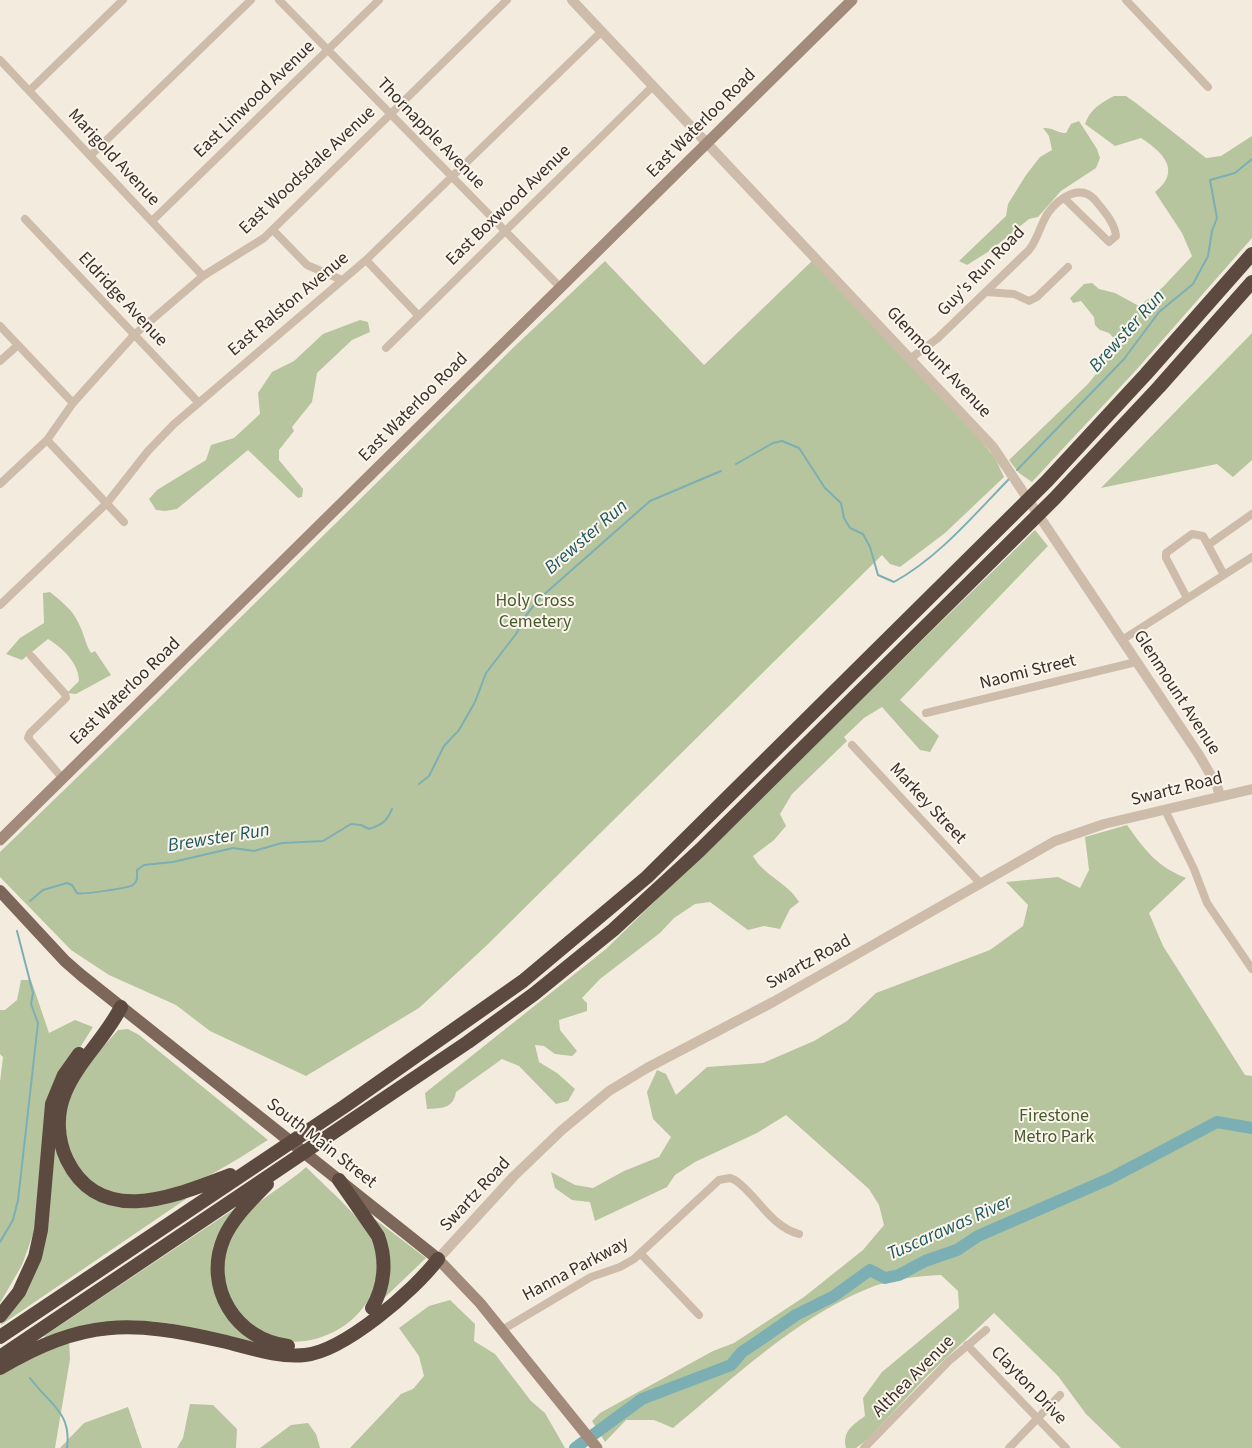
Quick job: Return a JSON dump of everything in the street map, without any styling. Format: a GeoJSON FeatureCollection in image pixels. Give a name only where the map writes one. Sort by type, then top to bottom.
{"type":"FeatureCollection","features":[{"type":"Feature","properties":{"kind":"highway"},"geometry":{"type":"LineString","coordinates":[[0,1337],[345,1106],[524,981],[602,916],[647,877],[1042,486],[1141,381],[1252,254]]}},
{"type":"Feature","properties":{"kind":"highway"},"geometry":{"type":"LineString","coordinates":[[0,1357],[355,1120],[526,999],[628,917],[693,857],[1052,501],[1159,388],[1252,282]]}},
{"type":"Feature","properties":{"kind":"highway"},"geometry":{"type":"LineString","coordinates":[[121,1007],[111,1027],[69,1083],[61,1104],[59,1117],[61,1141],[68,1161],[77,1175],[91,1188],[111,1199],[145,1202],[174,1195],[254,1166]]}},
{"type":"Feature","properties":{"kind":"highway"},"geometry":{"type":"LineString","coordinates":[[0,1316],[25,1281],[39,1244],[45,1193],[50,1118],[54,1094],[68,1068],[105,1021],[121,1007]]}},
{"type":"Feature","properties":{"kind":"highway"},"geometry":{"type":"LineString","coordinates":[[282,1168],[236,1219],[224,1237],[217,1267],[220,1288],[228,1307],[242,1326],[258,1337],[279,1345],[298,1347],[316,1344],[338,1336],[420,1270],[438,1259]]}},
{"type":"Feature","properties":{"kind":"highway"},"geometry":{"type":"LineString","coordinates":[[339,1180],[378,1236],[381,1245],[383,1278],[372,1308]]}},
{"type":"Feature","properties":{"kind":"highway"},"geometry":{"type":"LineString","coordinates":[[0,1368],[26,1353],[57,1340],[120,1326],[173,1330],[283,1355],[314,1354],[334,1347],[356,1334],[417,1282],[438,1259]]}},
{"type":"Feature","properties":{"kind":"main road","name":"East Waterloo Road"},"geometry":{"type":"LineString","coordinates":[[0,840],[852,0]]}},
{"type":"Feature","properties":{"kind":"main road","name":"South Main Street"},"geometry":{"type":"LineString","coordinates":[[0,891],[65,960],[121,1007],[438,1259],[480,1303],[597,1448]]}},
{"type":"Feature","properties":{"kind":"street"},"geometry":{"type":"LineString","coordinates":[[29,91],[123,0]]}},
{"type":"Feature","properties":{"kind":"street"},"geometry":{"type":"LineString","coordinates":[[90,156],[251,0]]}},
{"type":"Feature","properties":{"kind":"street","name":"Thornapple Avenue"},"geometry":{"type":"LineString","coordinates":[[279,0],[561,288]]}},
{"type":"Feature","properties":{"kind":"street","name":"East Linwood Avenue"},"geometry":{"type":"LineString","coordinates":[[152,222],[379,0]]}},
{"type":"Feature","properties":{"kind":"street","name":"East Woodsdale Avenue"},"geometry":{"type":"LineString","coordinates":[[0,484],[46,440],[73,403],[134,335],[204,276],[264,238],[273,230],[508,0]]}},
{"type":"Feature","properties":{"kind":"street","name":"Glenmount Avenue"},"geometry":{"type":"LineString","coordinates":[[572,0],[972,422],[1007,466],[1199,755],[1217,786],[1220,796]]}},
{"type":"Feature","properties":{"kind":"street"},"geometry":{"type":"LineString","coordinates":[[1126,0],[1208,87]]}},
{"type":"Feature","properties":{"kind":"street","name":"East Ralston Avenue"},"geometry":{"type":"LineString","coordinates":[[0,605],[107,503],[148,451],[198,402],[366,260],[601,32]]}},
{"type":"Feature","properties":{"kind":"street","name":"Marigold Avenue"},"geometry":{"type":"LineString","coordinates":[[0,60],[204,276]]}},
{"type":"Feature","properties":{"kind":"street","name":"East Boxwood Avenue"},"geometry":{"type":"LineString","coordinates":[[386,348],[653,86]]}},
{"type":"Feature","properties":{"kind":"street"},"geometry":{"type":"LineString","coordinates":[[1082,191],[1091,195],[1115,227],[1116,236],[1109,242],[1064,198],[1082,191]]}},
{"type":"Feature","properties":{"kind":"street","name":"Guy's Run Road"},"geometry":{"type":"LineString","coordinates":[[911,358],[938,338],[1029,250],[1037,240],[1047,214],[1064,198]]}},
{"type":"Feature","properties":{"kind":"street","name":"Eldridge Avenue"},"geometry":{"type":"LineString","coordinates":[[25,219],[198,402]]}},
{"type":"Feature","properties":{"kind":"street"},"geometry":{"type":"LineString","coordinates":[[273,230],[307,265],[342,280]]}},
{"type":"Feature","properties":{"kind":"street"},"geometry":{"type":"LineString","coordinates":[[366,260],[418,315]]}},
{"type":"Feature","properties":{"kind":"street"},"geometry":{"type":"LineString","coordinates":[[986,292],[1014,294],[1029,301],[1037,297],[1068,266]]}},
{"type":"Feature","properties":{"kind":"street"},"geometry":{"type":"LineString","coordinates":[[0,326],[73,403]]}},
{"type":"Feature","properties":{"kind":"street"},"geometry":{"type":"LineString","coordinates":[[0,361],[18,345]]}},
{"type":"Feature","properties":{"kind":"street"},"geometry":{"type":"LineString","coordinates":[[46,440],[124,522]]}},
{"type":"Feature","properties":{"kind":"street"},"geometry":{"type":"LineString","coordinates":[[1208,545],[1252,514]]}},
{"type":"Feature","properties":{"kind":"street"},"geometry":{"type":"LineString","coordinates":[[1188,598],[1166,558],[1166,553],[1192,534],[1203,536],[1224,574]]}},
{"type":"Feature","properties":{"kind":"street"},"geometry":{"type":"LineString","coordinates":[[1122,640],[1252,558]]}},
{"type":"Feature","properties":{"kind":"street"},"geometry":{"type":"LineString","coordinates":[[31,656],[65,694],[66,698],[30,733],[29,740],[63,779]]}},
{"type":"Feature","properties":{"kind":"street","name":"Naomi Street"},"geometry":{"type":"LineString","coordinates":[[926,713],[1136,662]]}},
{"type":"Feature","properties":{"kind":"street","name":"Markey Street"},"geometry":{"type":"LineString","coordinates":[[852,745],[981,884]]}},
{"type":"Feature","properties":{"kind":"street","name":"Swartz Road"},"geometry":{"type":"LineString","coordinates":[[438,1259],[514,1176],[562,1130],[609,1090],[646,1068],[773,1002],[1055,841],[1104,824],[1252,790]]}},
{"type":"Feature","properties":{"kind":"street"},"geometry":{"type":"LineString","coordinates":[[1165,810],[1194,869],[1207,903],[1252,968]]}},
{"type":"Feature","properties":{"kind":"street","name":"Hanna Parkway"},"geometry":{"type":"LineString","coordinates":[[502,1330],[591,1277],[624,1266],[640,1254],[715,1182],[724,1178],[739,1183],[782,1227],[799,1234]]}},
{"type":"Feature","properties":{"kind":"street"},"geometry":{"type":"LineString","coordinates":[[640,1254],[698,1315]]}},
{"type":"Feature","properties":{"kind":"street","name":"Althea Avenue"},"geometry":{"type":"LineString","coordinates":[[864,1448],[968,1345],[986,1330]]}},
{"type":"Feature","properties":{"kind":"street","name":"Clayton Drive"},"geometry":{"type":"LineString","coordinates":[[968,1345],[1066,1448]]}},
{"type":"Feature","properties":{"kind":"street"},"geometry":{"type":"LineString","coordinates":[[1009,1448],[1060,1395]]}},
{"type":"Feature","properties":{"kind":"green space"},"geometry":{"type":"Polygon","coordinates":[[[1114,96],[1126,96],[1206,158],[1221,156],[1252,136],[1252,238],[1138,368],[1032,482],[1019,473],[1009,460],[1088,384],[1120,344],[1109,333],[1100,330],[1095,325],[1094,317],[1081,301],[1073,303],[1070,298],[1084,284],[1092,283],[1099,289],[1115,293],[1139,306],[1163,287],[1192,256],[1182,233],[1155,192],[1167,177],[1168,169],[1162,156],[1141,138],[1115,146],[1085,124],[1093,110],[1114,96]]]}},
{"type":"Feature","properties":{"kind":"green space"},"geometry":{"type":"Polygon","coordinates":[[[1079,121],[1097,149],[1100,158],[1096,168],[1061,191],[1038,217],[1029,219],[991,250],[967,265],[959,261],[1006,216],[1008,204],[1026,175],[1040,157],[1052,150],[1049,136],[1043,128],[1066,133],[1071,124],[1079,121]]]}},
{"type":"Feature","properties":{"kind":"green space","name":"Holy Cross Cemetery"},"geometry":{"type":"Polygon","coordinates":[[[605,261],[704,365],[812,261],[968,425],[995,458],[1004,477],[945,533],[900,567],[890,564],[882,555],[486,946],[419,1008],[306,1076],[210,1031],[176,1005],[109,975],[71,950],[0,877],[0,852],[155,702],[514,347],[605,261]]]}},
{"type":"Feature","properties":{"kind":"green space"},"geometry":{"type":"Polygon","coordinates":[[[360,320],[368,322],[370,332],[352,340],[317,373],[312,402],[292,427],[294,431],[279,450],[279,460],[303,489],[302,497],[298,498],[248,450],[177,509],[156,510],[149,499],[157,490],[206,460],[211,445],[234,438],[260,414],[258,393],[272,372],[294,361],[323,334],[360,320]]]}},
{"type":"Feature","properties":{"kind":"green space"},"geometry":{"type":"Polygon","coordinates":[[[1252,333],[1252,460],[1233,477],[1217,464],[1101,488],[1252,333]]]}},
{"type":"Feature","properties":{"kind":"green space"},"geometry":{"type":"Polygon","coordinates":[[[1035,530],[1048,546],[900,700],[939,736],[930,752],[920,750],[882,707],[864,718],[844,737],[847,741],[792,794],[780,814],[786,826],[774,840],[753,856],[763,869],[788,889],[799,902],[790,909],[780,929],[764,926],[748,930],[710,902],[695,904],[674,918],[660,933],[600,979],[582,998],[587,1003],[587,1011],[559,1020],[560,1030],[577,1051],[572,1056],[555,1054],[544,1046],[535,1045],[539,1062],[557,1073],[575,1089],[568,1101],[556,1104],[519,1066],[502,1059],[456,1092],[455,1098],[449,1105],[442,1108],[427,1109],[425,1093],[606,949],[1035,530]]]}},
{"type":"Feature","properties":{"kind":"green space"},"geometry":{"type":"Polygon","coordinates":[[[50,592],[73,614],[91,653],[95,651],[111,675],[76,694],[67,693],[79,681],[73,663],[59,647],[48,639],[22,660],[6,654],[20,638],[44,623],[43,593],[50,592]]]}},
{"type":"Feature","properties":{"kind":"green space","name":"Firestone Metro Park"},"geometry":{"type":"Polygon","coordinates":[[[1127,825],[1159,863],[1186,878],[1149,913],[1163,946],[1245,1075],[1252,1076],[1252,1448],[1121,1448],[1086,1414],[1058,1376],[994,1313],[927,1376],[867,1440],[856,1448],[846,1448],[847,1433],[865,1416],[863,1398],[882,1372],[959,1308],[958,1291],[941,1275],[894,1280],[867,1289],[840,1302],[789,1333],[765,1351],[673,1428],[654,1420],[626,1420],[605,1442],[592,1421],[600,1413],[713,1351],[734,1343],[804,1297],[863,1250],[884,1225],[879,1205],[869,1189],[786,1115],[757,1133],[695,1162],[675,1175],[667,1187],[595,1221],[590,1202],[572,1200],[555,1188],[551,1172],[575,1185],[593,1188],[624,1171],[659,1157],[671,1137],[653,1119],[647,1092],[657,1070],[666,1074],[676,1095],[707,1067],[763,1063],[814,1041],[847,1021],[876,993],[990,950],[1023,926],[1028,905],[1006,882],[1058,877],[1080,888],[1089,870],[1085,837],[1127,825]]]}},
{"type":"Feature","properties":{"kind":"green space"},"geometry":{"type":"Polygon","coordinates":[[[21,980],[31,980],[49,1033],[75,1020],[93,1027],[48,1098],[36,1226],[22,1265],[0,1303],[0,1082],[3,1057],[0,1054],[0,1010],[5,1010],[17,1000],[21,980]]]}},
{"type":"Feature","properties":{"kind":"green space"},"geometry":{"type":"Polygon","coordinates":[[[128,1029],[139,1035],[268,1140],[196,1182],[165,1193],[142,1197],[110,1193],[96,1187],[79,1169],[72,1157],[64,1132],[64,1107],[73,1086],[86,1066],[118,1030],[128,1029]]]}},
{"type":"Feature","properties":{"kind":"green space"},"geometry":{"type":"Polygon","coordinates":[[[56,1142],[107,1202],[141,1208],[183,1197],[186,1199],[1,1325],[0,1322],[31,1277],[52,1150],[56,1142]]]}},
{"type":"Feature","properties":{"kind":"green space"},"geometry":{"type":"Polygon","coordinates":[[[306,1167],[346,1206],[373,1239],[379,1254],[379,1271],[372,1293],[365,1305],[346,1324],[322,1337],[295,1342],[281,1341],[266,1336],[251,1326],[233,1307],[224,1286],[222,1270],[224,1248],[231,1230],[249,1210],[306,1167]]]}},
{"type":"Feature","properties":{"kind":"green space"},"geometry":{"type":"Polygon","coordinates":[[[237,1207],[227,1220],[221,1307],[229,1320],[244,1335],[261,1343],[261,1347],[195,1328],[143,1321],[106,1324],[47,1340],[44,1336],[237,1207]]]}},
{"type":"Feature","properties":{"kind":"green space"},"geometry":{"type":"Polygon","coordinates":[[[376,1220],[426,1258],[380,1302],[374,1222],[376,1220]]]}},
{"type":"Feature","properties":{"kind":"green space"},"geometry":{"type":"Polygon","coordinates":[[[450,1300],[475,1324],[474,1341],[495,1354],[531,1401],[545,1413],[565,1448],[350,1448],[401,1394],[413,1389],[424,1376],[419,1356],[399,1328],[429,1306],[450,1300]]]}},
{"type":"Feature","properties":{"kind":"green space"},"geometry":{"type":"Polygon","coordinates":[[[69,1339],[70,1359],[55,1448],[0,1448],[0,1372],[69,1339]]]}},
{"type":"Feature","properties":{"kind":"green space"},"geometry":{"type":"Polygon","coordinates":[[[190,1404],[213,1405],[237,1429],[236,1448],[177,1448],[183,1438],[190,1404]]]}},
{"type":"Feature","properties":{"kind":"green space"},"geometry":{"type":"Polygon","coordinates":[[[128,1407],[142,1448],[60,1448],[84,1423],[128,1407]]]}},
{"type":"Feature","properties":{"kind":"green space"},"geometry":{"type":"Polygon","coordinates":[[[308,1423],[316,1434],[320,1448],[260,1448],[291,1425],[308,1423]]]}},
{"type":"Feature","properties":{"kind":"waterway","name":"Brewster Run"},"geometry":{"type":"LineString","coordinates":[[1017,470],[1124,359],[1159,312],[1193,284],[1208,256],[1212,231],[1217,218],[1210,180],[1235,173],[1252,159]]}},
{"type":"Feature","properties":{"kind":"waterway","name":"Brewster Run"},"geometry":{"type":"LineString","coordinates":[[736,464],[773,443],[782,441],[799,448],[825,488],[841,503],[844,518],[850,528],[863,534],[870,547],[878,575],[894,582],[926,561],[941,548],[1009,479]]}},
{"type":"Feature","properties":{"kind":"waterway","name":"Brewster Run"},"geometry":{"type":"LineString","coordinates":[[419,784],[429,776],[444,746],[459,730],[475,702],[486,673],[516,634],[527,614],[540,598],[650,501],[721,471]]}},
{"type":"Feature","properties":{"kind":"waterway","name":"Brewster Run"},"geometry":{"type":"LineString","coordinates":[[30,901],[43,890],[67,883],[72,885],[77,893],[105,891],[130,886],[136,882],[137,870],[144,865],[173,862],[233,848],[254,851],[282,843],[323,841],[351,824],[361,825],[369,829],[377,826],[386,820],[392,809]]}},
{"type":"Feature","properties":{"kind":"waterway","name":"Brewster Run"},"geometry":{"type":"LineString","coordinates":[[0,1242],[13,1220],[18,1200],[38,1023],[31,1004],[33,993],[17,931]]}},
{"type":"Feature","properties":{"kind":"waterway","name":"Tuscarawas River"},"geometry":{"type":"LineString","coordinates":[[575,1448],[642,1399],[731,1365],[742,1352],[796,1315],[834,1296],[870,1270],[885,1278],[899,1275],[925,1261],[957,1250],[978,1236],[1109,1179],[1217,1122],[1252,1128]]}},
{"type":"Feature","properties":{"kind":"waterway","name":"Brewster Run"},"geometry":{"type":"LineString","coordinates":[[30,1378],[58,1409],[66,1426],[68,1436],[67,1448]]}}]}
